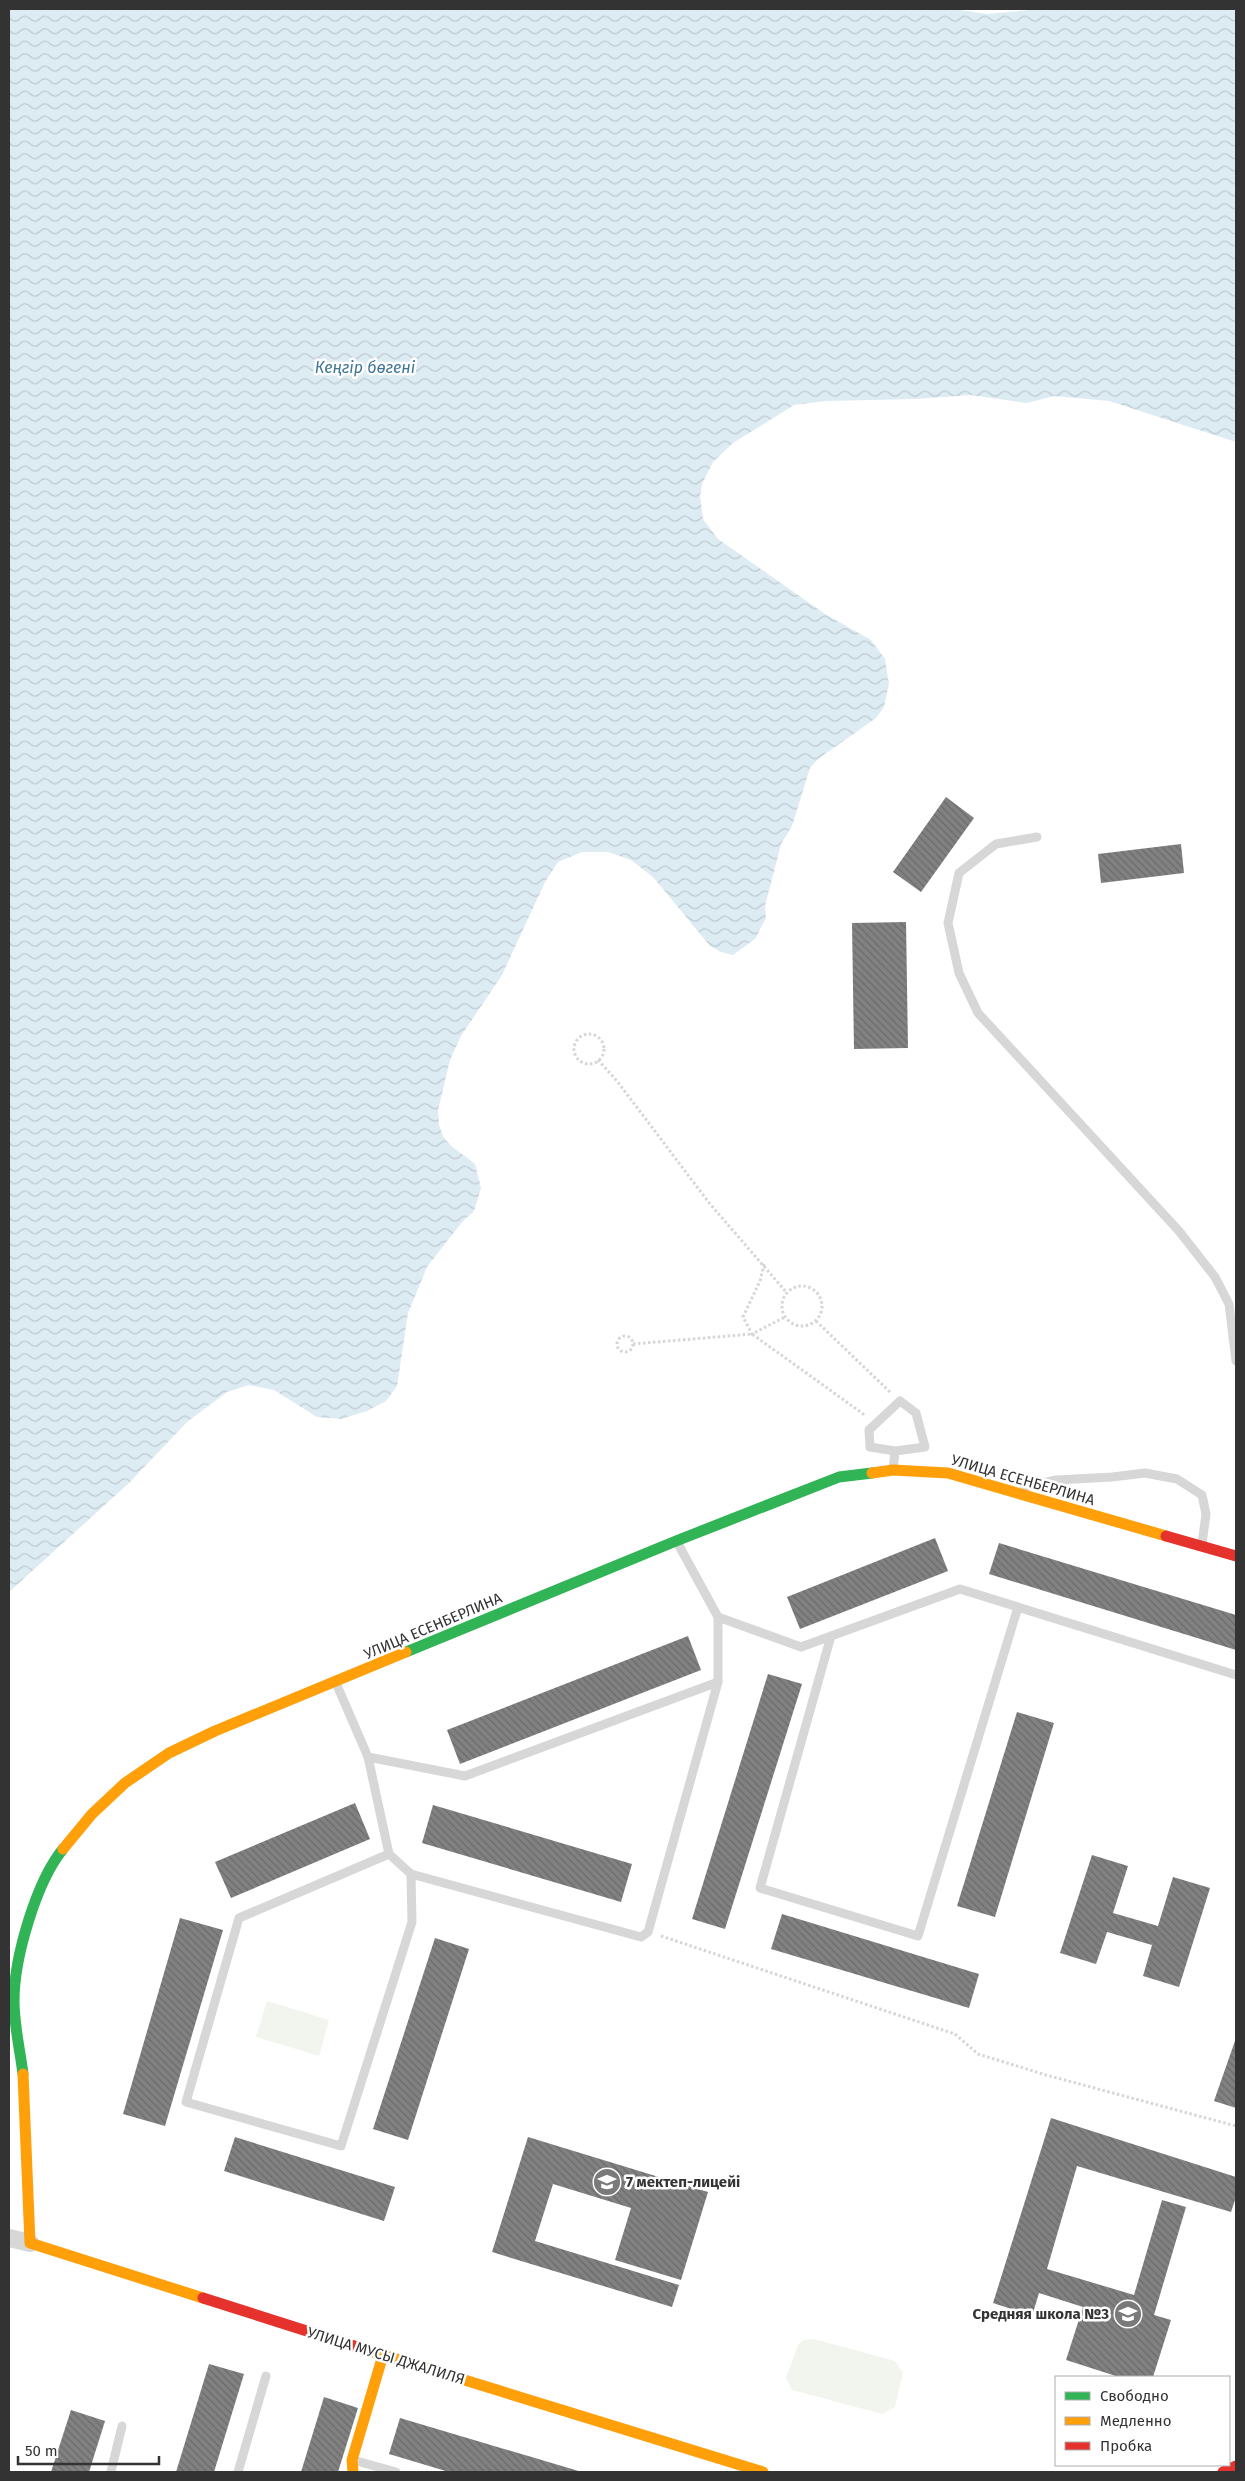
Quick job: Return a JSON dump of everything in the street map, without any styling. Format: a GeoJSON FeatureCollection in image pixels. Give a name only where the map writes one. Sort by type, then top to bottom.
{"type":"FeatureCollection","features":[{"type":"Feature","properties":{"kind":"street","name":"УЛИЦА ЕСЕНБЕРЛИНА"},"geometry":{"type":"LineString","coordinates":[[30,2243],[24,2085],[14,2001],[20,1955],[34,1903],[58,1855],[92,1814],[125,1784],[169,1753],[216,1731],[336,1683],[676,1540],[839,1477],[893,1470],[948,1473],[1236,1556]]}},
{"type":"Feature","properties":{"kind":"street","name":"УЛИЦА МУСЫ ДЖАЛИЛЯ"},"geometry":{"type":"LineString","coordinates":[[9,2238],[30,2243],[738,2468],[763,2472]]}},
{"type":"Feature","properties":{"kind":"street"},"geometry":{"type":"LineString","coordinates":[[353,2472],[352,2460],[383,2355]]}},
{"type":"Feature","properties":{"kind":"street"},"geometry":{"type":"LineString","coordinates":[[1223,2472],[1236,2466]]}},
{"type":"Feature","properties":{"kind":"lane"},"geometry":{"type":"LineString","coordinates":[[1037,837],[996,844],[959,873],[948,923],[959,973],[978,1013],[1179,1231],[1215,1277],[1229,1304],[1236,1361]]}},
{"type":"Feature","properties":{"kind":"lane"},"geometry":{"type":"LineString","coordinates":[[900,1401],[916,1413],[925,1447],[895,1451],[870,1447],[870,1430],[900,1401]]}},
{"type":"Feature","properties":{"kind":"lane"},"geometry":{"type":"LineString","coordinates":[[893,1470],[895,1451]]}},
{"type":"Feature","properties":{"kind":"lane"},"geometry":{"type":"LineString","coordinates":[[1008,1490],[1056,1480],[1145,1473],[1177,1480],[1202,1495],[1206,1514],[1202,1547]]}},
{"type":"Feature","properties":{"kind":"lane"},"geometry":{"type":"LineString","coordinates":[[336,1683],[368,1757],[389,1854],[411,1874],[641,1937],[648,1932],[718,1682],[718,1617],[676,1540]]}},
{"type":"Feature","properties":{"kind":"lane"},"geometry":{"type":"LineString","coordinates":[[718,1617],[802,1647],[960,1589],[1236,1675]]}},
{"type":"Feature","properties":{"kind":"lane"},"geometry":{"type":"LineString","coordinates":[[831,1636],[760,1888],[918,1936],[1018,1607]]}},
{"type":"Feature","properties":{"kind":"lane"},"geometry":{"type":"LineString","coordinates":[[368,1757],[465,1776],[718,1682]]}},
{"type":"Feature","properties":{"kind":"lane"},"geometry":{"type":"LineString","coordinates":[[389,1854],[239,1918],[186,2102],[341,2146],[412,1922],[411,1874]]}},
{"type":"Feature","properties":{"kind":"lane"},"geometry":{"type":"LineString","coordinates":[[238,2472],[266,2376]]}},
{"type":"Feature","properties":{"kind":"lane"},"geometry":{"type":"LineString","coordinates":[[111,2472],[122,2426]]}},
{"type":"Feature","properties":{"kind":"lane"},"geometry":{"type":"LineString","coordinates":[[352,2460],[396,2472]]}},
{"type":"Feature","properties":{"kind":"path"},"geometry":{"type":"LineString","coordinates":[[592,1034],[601,1040],[604,1049],[598,1060],[587,1064],[578,1060],[573,1046],[578,1037],[592,1034]]}},
{"type":"Feature","properties":{"kind":"path"},"geometry":{"type":"LineString","coordinates":[[598,1060],[617,1081],[710,1204],[764,1264],[787,1293]]}},
{"type":"Feature","properties":{"kind":"path"},"geometry":{"type":"LineString","coordinates":[[764,1264],[760,1281],[743,1317],[752,1334],[876,1423]]}},
{"type":"Feature","properties":{"kind":"path"},"geometry":{"type":"LineString","coordinates":[[800,1286],[813,1289],[818,1293],[823,1307],[816,1321],[807,1326],[789,1322],[785,1317],[782,1305],[787,1293],[800,1286]]}},
{"type":"Feature","properties":{"kind":"path"},"geometry":{"type":"LineString","coordinates":[[633,1344],[752,1334],[785,1317]]}},
{"type":"Feature","properties":{"kind":"path"},"geometry":{"type":"LineString","coordinates":[[816,1321],[900,1401]]}},
{"type":"Feature","properties":{"kind":"path"},"geometry":{"type":"LineString","coordinates":[[624,1336],[631,1339],[633,1344],[631,1349],[625,1352],[620,1350],[617,1343],[624,1336]]}},
{"type":"Feature","properties":{"kind":"path"},"geometry":{"type":"LineString","coordinates":[[648,1932],[955,2034],[978,2054],[1046,2076],[1236,2126]]}},
{"type":"Feature","properties":{"kind":"shaded area"},"geometry":{"type":"Polygon","coordinates":[[[267,2001],[329,2020],[319,2056],[256,2037],[267,2001]]]}},
{"type":"Feature","properties":{"kind":"shaded area"},"geometry":{"type":"Polygon","coordinates":[[[814,2339],[895,2361],[903,2373],[895,2407],[882,2414],[792,2390],[786,2378],[798,2345],[803,2340],[814,2339]]]}},
{"type":"Feature","properties":{"kind":"water","name":"Кеңгір бөгені"},"geometry":{"type":"Polygon","coordinates":[[[9,9],[953,9],[987,14],[1041,9],[1236,9],[1236,442],[1109,401],[1054,396],[1027,403],[971,395],[916,399],[826,401],[794,405],[733,443],[713,462],[702,484],[700,496],[703,519],[718,539],[825,614],[871,640],[885,659],[889,684],[884,707],[876,718],[818,759],[810,768],[792,826],[781,844],[765,906],[766,918],[755,939],[733,955],[721,952],[710,946],[653,877],[631,860],[608,852],[582,852],[558,862],[545,882],[502,975],[461,1036],[450,1060],[438,1110],[439,1125],[443,1136],[450,1145],[475,1164],[481,1188],[474,1211],[462,1222],[427,1267],[408,1313],[397,1386],[386,1401],[367,1411],[341,1419],[317,1417],[274,1390],[249,1385],[227,1392],[187,1422],[129,1483],[9,1592],[9,9]]]}},
{"type":"Feature","properties":{"kind":"building"},"geometry":{"type":"Polygon","coordinates":[[[946,797],[974,818],[921,892],[893,872],[946,797]]]}},
{"type":"Feature","properties":{"kind":"building"},"geometry":{"type":"Polygon","coordinates":[[[1181,844],[1184,873],[1101,883],[1098,854],[1181,844]]]}},
{"type":"Feature","properties":{"kind":"building"},"geometry":{"type":"Polygon","coordinates":[[[906,922],[908,1048],[854,1049],[852,923],[906,922]]]}},
{"type":"Feature","properties":{"kind":"building"},"geometry":{"type":"Polygon","coordinates":[[[935,1538],[948,1571],[800,1629],[787,1597],[935,1538]]]}},
{"type":"Feature","properties":{"kind":"building"},"geometry":{"type":"Polygon","coordinates":[[[999,1543],[1236,1615],[1236,1650],[989,1574],[999,1543]]]}},
{"type":"Feature","properties":{"kind":"building"},"geometry":{"type":"Polygon","coordinates":[[[688,1636],[701,1670],[460,1764],[447,1730],[688,1636]]]}},
{"type":"Feature","properties":{"kind":"building"},"geometry":{"type":"Polygon","coordinates":[[[768,1674],[802,1684],[725,1929],[692,1919],[768,1674]]]}},
{"type":"Feature","properties":{"kind":"building"},"geometry":{"type":"Polygon","coordinates":[[[1017,1712],[1054,1723],[995,1917],[957,1906],[1017,1712]]]}},
{"type":"Feature","properties":{"kind":"building"},"geometry":{"type":"Polygon","coordinates":[[[355,1803],[370,1839],[231,1898],[215,1862],[355,1803]]]}},
{"type":"Feature","properties":{"kind":"building"},"geometry":{"type":"Polygon","coordinates":[[[433,1805],[632,1864],[621,1902],[422,1843],[433,1805]]]}},
{"type":"Feature","properties":{"kind":"building"},"geometry":{"type":"Polygon","coordinates":[[[1092,1855],[1128,1866],[1113,1913],[1158,1926],[1173,1877],[1210,1888],[1179,1987],[1143,1976],[1152,1945],[1107,1932],[1096,1964],[1060,1953],[1092,1855]]]}},
{"type":"Feature","properties":{"kind":"building"},"geometry":{"type":"Polygon","coordinates":[[[782,1914],[979,1974],[969,2008],[771,1949],[782,1914]]]}},
{"type":"Feature","properties":{"kind":"building"},"geometry":{"type":"Polygon","coordinates":[[[180,1918],[223,1930],[165,2126],[123,2114],[180,1918]]]}},
{"type":"Feature","properties":{"kind":"building"},"geometry":{"type":"Polygon","coordinates":[[[435,1938],[469,1949],[408,2140],[373,2129],[435,1938]]]}},
{"type":"Feature","properties":{"kind":"building"},"geometry":{"type":"Polygon","coordinates":[[[1236,2038],[1236,2108],[1214,2101],[1236,2038]]]}},
{"type":"Feature","properties":{"kind":"building"},"geometry":{"type":"Polygon","coordinates":[[[1051,2118],[1236,2177],[1236,2197],[1231,2212],[1077,2166],[1047,2269],[1134,2295],[1162,2200],[1186,2207],[1154,2315],[1171,2320],[1153,2376],[1116,2376],[1066,2360],[1083,2307],[1039,2293],[1032,2316],[993,2303],[1051,2118]]]}},
{"type":"Feature","properties":{"kind":"building"},"geometry":{"type":"Polygon","coordinates":[[[235,2137],[395,2187],[384,2221],[224,2171],[235,2137]]]}},
{"type":"Feature","properties":{"kind":"building"},"geometry":{"type":"Polygon","coordinates":[[[528,2137],[708,2192],[681,2280],[615,2260],[631,2208],[553,2184],[535,2241],[679,2285],[672,2307],[492,2252],[528,2137]]]}},
{"type":"Feature","properties":{"kind":"building"},"geometry":{"type":"Polygon","coordinates":[[[209,2364],[244,2374],[214,2472],[176,2472],[209,2364]]]}},
{"type":"Feature","properties":{"kind":"building"},"geometry":{"type":"Polygon","coordinates":[[[324,2397],[358,2408],[338,2472],[301,2472],[324,2397]]]}},
{"type":"Feature","properties":{"kind":"building"},"geometry":{"type":"Polygon","coordinates":[[[71,2410],[105,2421],[89,2472],[51,2472],[71,2410]]]}},
{"type":"Feature","properties":{"kind":"building"},"geometry":{"type":"Polygon","coordinates":[[[400,2418],[582,2472],[449,2472],[389,2454],[400,2418]]]}},
{"type":"Feature","properties":{"kind":"traffic: fast"},"geometry":{"type":"LineString","coordinates":[[406,1652],[676,1541],[839,1477],[872,1473]]}},
{"type":"Feature","properties":{"kind":"traffic: fast"},"geometry":{"type":"LineString","coordinates":[[23,2074],[14,2010],[18,1964],[28,1921],[36,1900],[53,1863],[63,1849]]}},
{"type":"Feature","properties":{"kind":"traffic: slow"},"geometry":{"type":"LineString","coordinates":[[872,1473],[893,1470],[948,1473],[1166,1536]]}},
{"type":"Feature","properties":{"kind":"traffic: slow"},"geometry":{"type":"LineString","coordinates":[[63,1849],[92,1814],[125,1783],[169,1753],[215,1731],[406,1652]]}},
{"type":"Feature","properties":{"kind":"traffic: slow"},"geometry":{"type":"LineString","coordinates":[[23,2074],[30,2243],[203,2298]]}},
{"type":"Feature","properties":{"kind":"traffic: slow"},"geometry":{"type":"LineString","coordinates":[[354,2346],[763,2472]]}},
{"type":"Feature","properties":{"kind":"traffic: slow"},"geometry":{"type":"LineString","coordinates":[[353,2472],[352,2460],[383,2355]]}},
{"type":"Feature","properties":{"kind":"traffic: jam"},"geometry":{"type":"LineString","coordinates":[[1166,1536],[1236,1556]]}},
{"type":"Feature","properties":{"kind":"traffic: jam"},"geometry":{"type":"LineString","coordinates":[[203,2298],[354,2346]]}},
{"type":"Feature","properties":{"kind":"traffic: jam"},"geometry":{"type":"LineString","coordinates":[[1223,2472],[1236,2466]]}},
{"type":"Feature","properties":{"kind":"place","name":"7 мектеп-лицейі"},"geometry":{"type":"Point","coordinates":[607,2182]}},
{"type":"Feature","properties":{"kind":"place","name":"Средняя школа №3"},"geometry":{"type":"Point","coordinates":[1128,2314]}}]}
